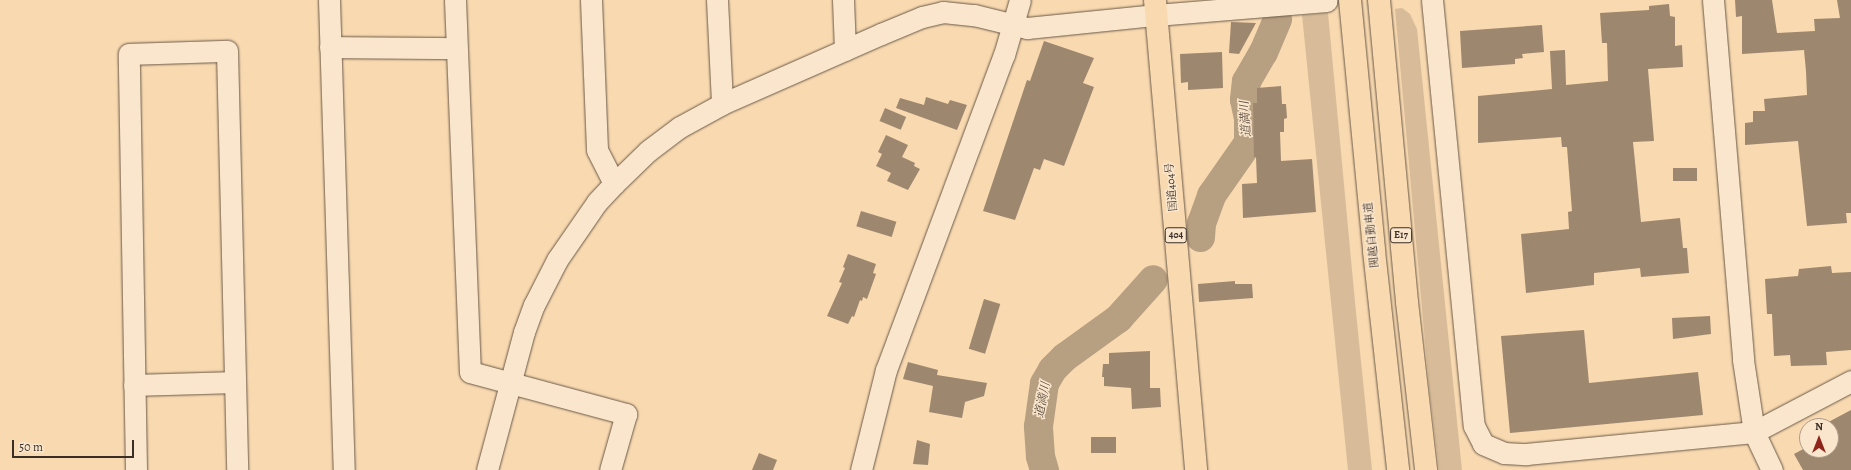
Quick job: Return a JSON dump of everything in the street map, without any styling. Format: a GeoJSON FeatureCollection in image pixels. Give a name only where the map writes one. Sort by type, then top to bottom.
{"type":"FeatureCollection","features":[{"type":"Feature","properties":{"kind":"highway","name":"関越自動車道"},"geometry":{"type":"LineString","coordinates":[[1350,0],[1374,251],[1398,470]]}},
{"type":"Feature","properties":{"kind":"highway","name":"E17"},"geometry":{"type":"LineString","coordinates":[[1379,0],[1406,294],[1426,470]]}},
{"type":"Feature","properties":{"kind":"highway","name":"国道404号"},"geometry":{"type":"LineString","coordinates":[[1155,7],[1196,470]]}},
{"type":"Feature","properties":{"kind":"street"},"geometry":{"type":"LineString","coordinates":[[329,0],[344,470]]}},
{"type":"Feature","properties":{"kind":"street"},"geometry":{"type":"LineString","coordinates":[[455,0],[470,372],[626,414],[610,470]]}},
{"type":"Feature","properties":{"kind":"street"},"geometry":{"type":"LineString","coordinates":[[591,0],[597,150],[614,184]]}},
{"type":"Feature","properties":{"kind":"street"},"geometry":{"type":"LineString","coordinates":[[717,0],[722,104]]}},
{"type":"Feature","properties":{"kind":"street"},"geometry":{"type":"LineString","coordinates":[[843,0],[845,50]]}},
{"type":"Feature","properties":{"kind":"street"},"geometry":{"type":"LineString","coordinates":[[861,470],[886,370],[1004,55],[1020,0]]}},
{"type":"Feature","properties":{"kind":"street"},"geometry":{"type":"LineString","coordinates":[[1432,0],[1474,426],[1483,444],[1504,453],[1526,454],[1754,432],[1851,381]]}},
{"type":"Feature","properties":{"kind":"street"},"geometry":{"type":"LineString","coordinates":[[1713,0],[1743,360],[1754,432],[1772,470]]}},
{"type":"Feature","properties":{"kind":"street"},"geometry":{"type":"LineString","coordinates":[[487,470],[524,332],[545,281],[577,229],[597,202],[648,151],[680,127],[722,104],[944,6],[1013,25],[1034,28],[1155,7],[1326,1]]}},
{"type":"Feature","properties":{"kind":"street"},"geometry":{"type":"LineString","coordinates":[[330,47],[456,48]]}},
{"type":"Feature","properties":{"kind":"street"},"geometry":{"type":"LineString","coordinates":[[136,470],[129,54],[227,51],[237,470]]}},
{"type":"Feature","properties":{"kind":"street"},"geometry":{"type":"LineString","coordinates":[[134,385],[235,382]]}},
{"type":"Feature","properties":{"kind":"shaded area"},"geometry":{"type":"Polygon","coordinates":[[[1402,8],[1410,14],[1417,29],[1462,470],[1439,470],[1429,386],[1395,9],[1402,8]]]}},
{"type":"Feature","properties":{"kind":"shaded area"},"geometry":{"type":"Polygon","coordinates":[[[1328,13],[1372,470],[1348,470],[1302,15],[1328,13]]]}},
{"type":"Feature","properties":{"kind":"building"},"geometry":{"type":"Polygon","coordinates":[[[1735,0],[1772,0],[1777,33],[1815,31],[1814,19],[1840,18],[1837,0],[1851,0],[1851,213],[1846,213],[1847,223],[1807,226],[1798,141],[1745,145],[1745,123],[1753,122],[1753,111],[1765,111],[1764,99],[1807,95],[1806,71],[1804,50],[1742,54],[1742,16],[1736,17],[1735,0]]]}},
{"type":"Feature","properties":{"kind":"building"},"geometry":{"type":"Polygon","coordinates":[[[1669,4],[1670,16],[1675,17],[1675,46],[1682,45],[1683,67],[1648,69],[1654,141],[1633,142],[1641,222],[1680,218],[1683,248],[1687,248],[1689,273],[1641,277],[1640,268],[1594,273],[1594,285],[1526,293],[1521,234],[1569,229],[1568,212],[1572,211],[1567,147],[1562,147],[1561,137],[1478,143],[1478,96],[1552,89],[1550,51],[1565,50],[1566,85],[1608,81],[1607,43],[1602,43],[1600,13],[1649,10],[1649,6],[1669,4]]]}},
{"type":"Feature","properties":{"kind":"building"},"geometry":{"type":"Polygon","coordinates":[[[1231,22],[1256,23],[1239,54],[1229,53],[1231,22]]]}},
{"type":"Feature","properties":{"kind":"building"},"geometry":{"type":"Polygon","coordinates":[[[1542,25],[1544,52],[1522,54],[1523,58],[1515,59],[1515,64],[1462,68],[1460,31],[1542,25]]]}},
{"type":"Feature","properties":{"kind":"building"},"geometry":{"type":"Polygon","coordinates":[[[1044,41],[1094,58],[1083,83],[1094,87],[1064,166],[1044,159],[1040,170],[1034,168],[1015,220],[983,211],[1027,80],[1030,81],[1044,41]]]}},
{"type":"Feature","properties":{"kind":"building"},"geometry":{"type":"Polygon","coordinates":[[[1222,52],[1223,88],[1188,90],[1188,82],[1181,83],[1180,54],[1222,52]]]}},
{"type":"Feature","properties":{"kind":"building"},"geometry":{"type":"Polygon","coordinates":[[[1281,86],[1282,104],[1286,104],[1287,118],[1284,119],[1284,132],[1280,132],[1281,161],[1312,159],[1316,212],[1243,218],[1242,184],[1257,183],[1256,157],[1254,157],[1253,103],[1257,103],[1257,88],[1281,86]]]}},
{"type":"Feature","properties":{"kind":"building"},"geometry":{"type":"Polygon","coordinates":[[[926,97],[948,104],[950,100],[967,105],[957,130],[896,108],[900,98],[924,105],[926,97]]]}},
{"type":"Feature","properties":{"kind":"building"},"geometry":{"type":"Polygon","coordinates":[[[885,108],[906,117],[901,130],[880,121],[885,108]]]}},
{"type":"Feature","properties":{"kind":"building"},"geometry":{"type":"Polygon","coordinates":[[[886,135],[908,145],[902,157],[915,163],[914,166],[920,169],[908,190],[887,181],[891,173],[876,166],[882,154],[878,152],[886,135]]]}},
{"type":"Feature","properties":{"kind":"building"},"geometry":{"type":"Polygon","coordinates":[[[1673,168],[1697,168],[1697,181],[1673,181],[1673,168]]]}},
{"type":"Feature","properties":{"kind":"building"},"geometry":{"type":"Polygon","coordinates":[[[861,211],[896,222],[892,237],[856,226],[861,211]]]}},
{"type":"Feature","properties":{"kind":"building"},"geometry":{"type":"Polygon","coordinates":[[[848,254],[876,264],[873,273],[876,274],[867,299],[863,297],[862,301],[860,300],[854,317],[852,316],[848,324],[827,316],[842,283],[839,282],[845,268],[843,267],[848,254]]]}},
{"type":"Feature","properties":{"kind":"building"},"geometry":{"type":"Polygon","coordinates":[[[1831,266],[1832,273],[1851,272],[1851,350],[1826,352],[1827,365],[1791,366],[1790,355],[1774,356],[1772,314],[1767,314],[1765,279],[1798,276],[1799,269],[1831,266]]]}},
{"type":"Feature","properties":{"kind":"building"},"geometry":{"type":"Polygon","coordinates":[[[1235,281],[1235,284],[1252,284],[1253,298],[1199,302],[1198,284],[1235,281]]]}},
{"type":"Feature","properties":{"kind":"building"},"geometry":{"type":"Polygon","coordinates":[[[984,299],[1000,304],[985,354],[969,349],[984,299]]]}},
{"type":"Feature","properties":{"kind":"building"},"geometry":{"type":"Polygon","coordinates":[[[1710,316],[1711,334],[1673,339],[1672,318],[1710,316]]]}},
{"type":"Feature","properties":{"kind":"building"},"geometry":{"type":"Polygon","coordinates":[[[1584,330],[1589,383],[1698,372],[1703,415],[1510,433],[1501,336],[1584,330]]]}},
{"type":"Feature","properties":{"kind":"building"},"geometry":{"type":"Polygon","coordinates":[[[1150,351],[1150,388],[1160,388],[1161,407],[1132,409],[1131,388],[1104,386],[1104,377],[1102,377],[1103,364],[1109,364],[1109,353],[1150,351]]]}},
{"type":"Feature","properties":{"kind":"building"},"geometry":{"type":"Polygon","coordinates":[[[908,362],[938,370],[937,375],[987,383],[984,396],[965,402],[962,418],[929,412],[933,386],[903,379],[908,362]]]}},
{"type":"Feature","properties":{"kind":"building"},"geometry":{"type":"Polygon","coordinates":[[[1851,410],[1851,470],[1803,470],[1794,454],[1799,451],[1799,458],[1839,458],[1839,418],[1836,418],[1851,410]]]}},
{"type":"Feature","properties":{"kind":"building"},"geometry":{"type":"Polygon","coordinates":[[[1091,437],[1116,437],[1116,453],[1091,453],[1091,437]]]}},
{"type":"Feature","properties":{"kind":"building"},"geometry":{"type":"Polygon","coordinates":[[[917,440],[930,444],[928,465],[913,464],[917,440]]]}},
{"type":"Feature","properties":{"kind":"building"},"geometry":{"type":"Polygon","coordinates":[[[759,453],[777,460],[773,470],[752,470],[759,453]]]}},
{"type":"Feature","properties":{"kind":"waterway","name":"道満川"},"geometry":{"type":"LineString","coordinates":[[1200,237],[1201,223],[1211,195],[1248,142],[1248,118],[1244,99],[1246,81],[1263,52],[1277,19]]}},
{"type":"Feature","properties":{"kind":"waterway","name":"道満川"},"geometry":{"type":"LineString","coordinates":[[1044,470],[1040,456],[1038,426],[1044,383],[1052,369],[1064,357],[1118,318],[1153,279]]}}]}
